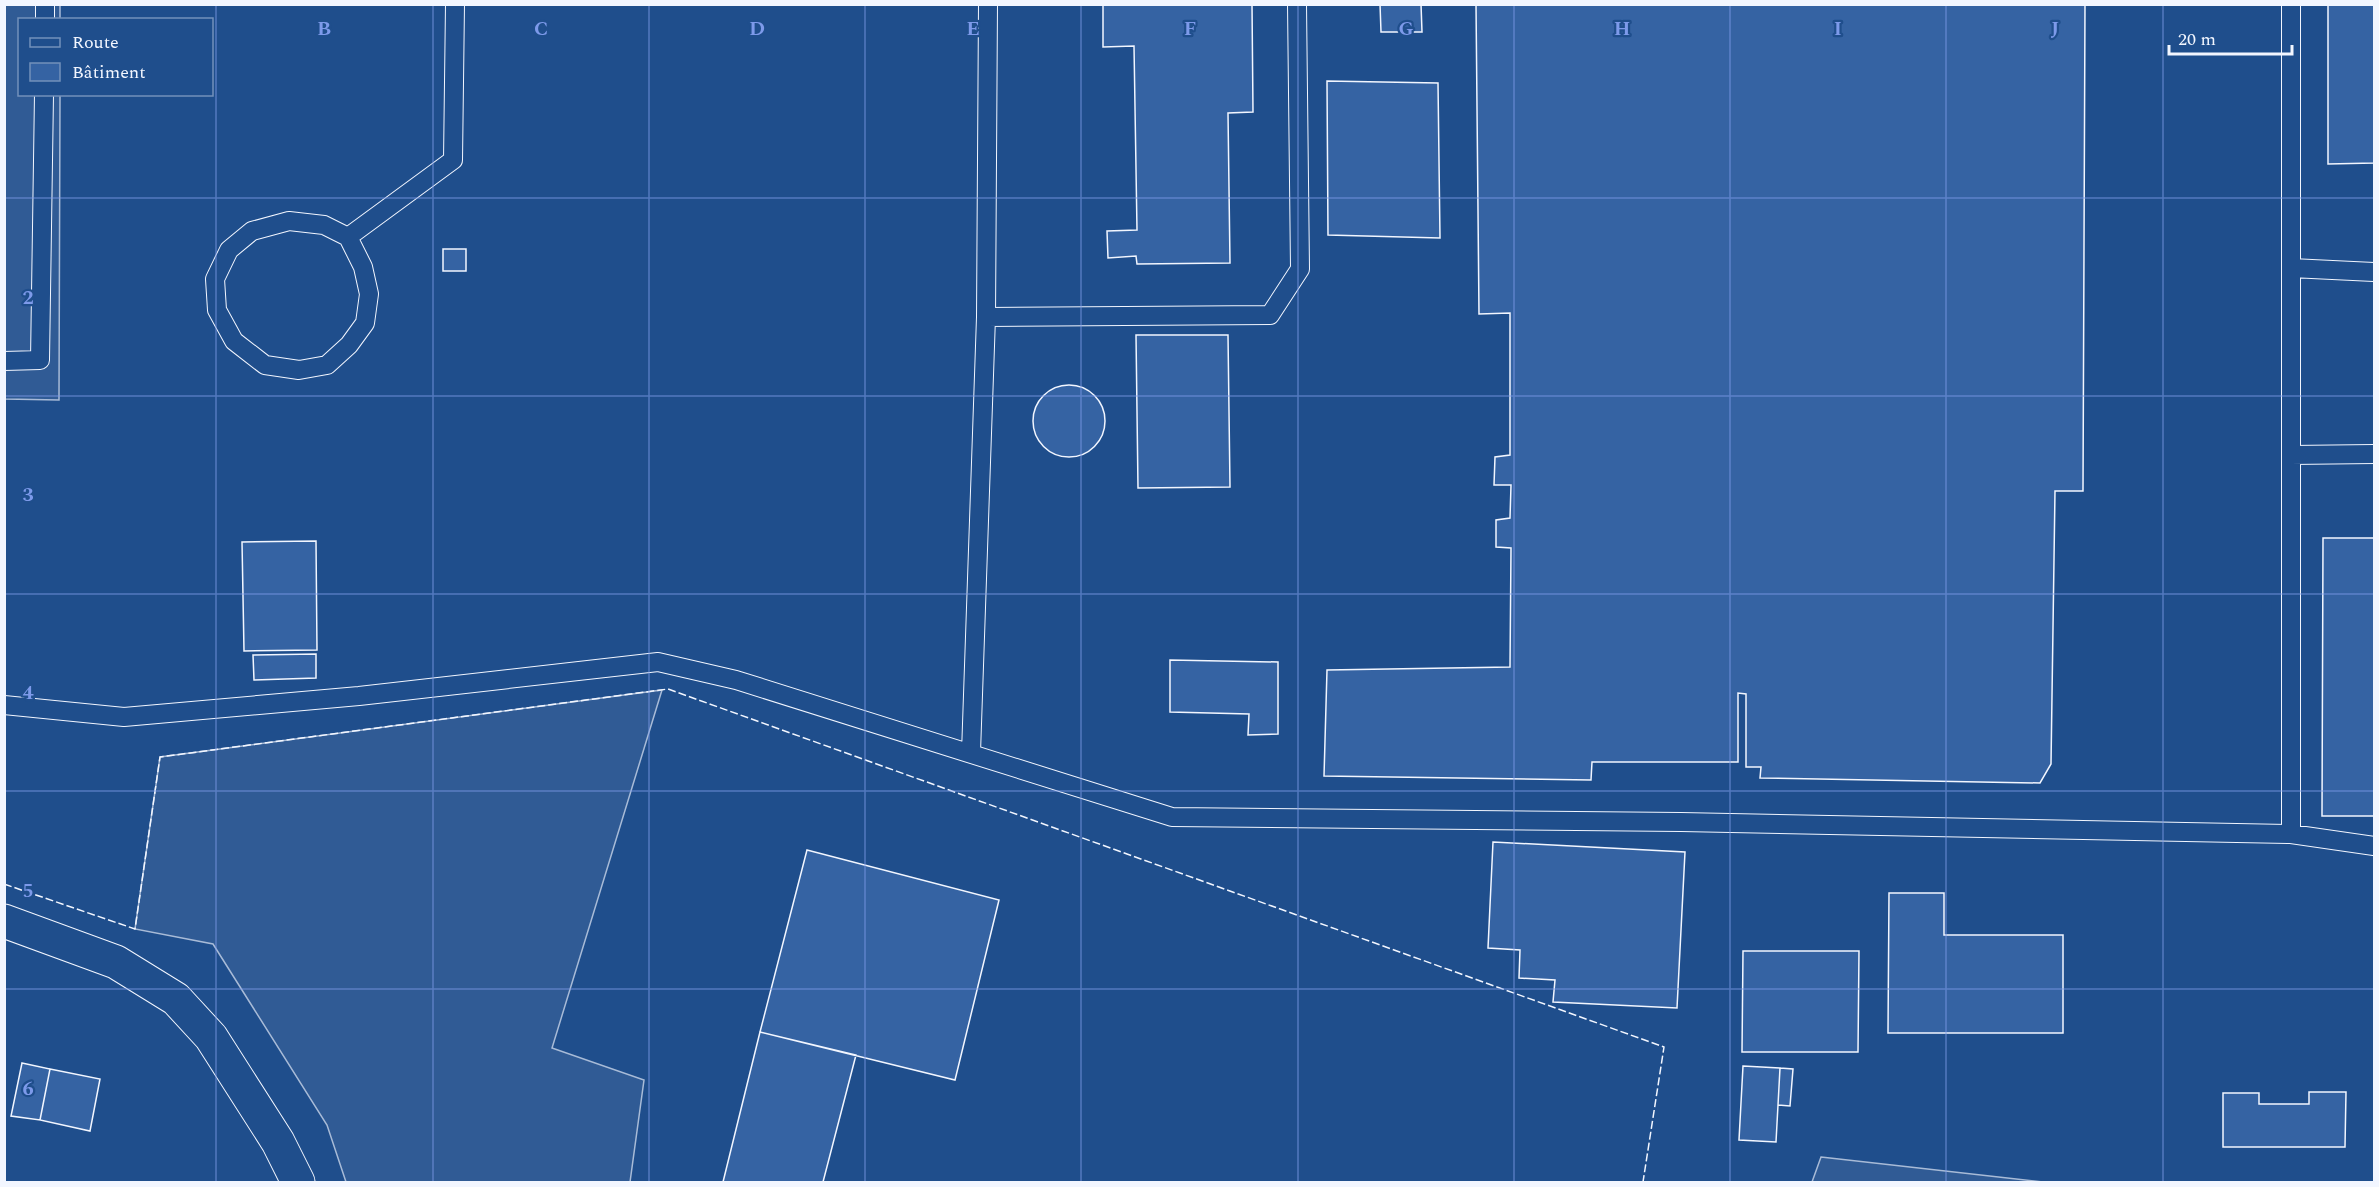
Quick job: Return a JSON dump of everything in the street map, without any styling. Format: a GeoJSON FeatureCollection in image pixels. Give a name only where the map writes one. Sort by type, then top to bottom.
{"type":"FeatureCollection","features":[{"type":"Feature","properties":{"kind":"street"},"geometry":{"type":"LineString","coordinates":[[4,921],[116,963],[176,999],[211,1037],[279,1142],[298,1182]]}},
{"type":"Feature","properties":{"kind":"lane"},"geometry":{"type":"LineString","coordinates":[[348,237],[453,160],[455,4]]}},
{"type":"Feature","properties":{"kind":"lane"},"geometry":{"type":"LineString","coordinates":[[971,753],[986,317],[988,4]]}},
{"type":"Feature","properties":{"kind":"lane"},"geometry":{"type":"LineString","coordinates":[[986,317],[1270,315],[1300,269],[1298,4]]}},
{"type":"Feature","properties":{"kind":"lane"},"geometry":{"type":"LineString","coordinates":[[2291,4],[2291,834]]}},
{"type":"Feature","properties":{"kind":"lane"},"geometry":{"type":"LineString","coordinates":[[4,361],[40,360],[44,96]]}},
{"type":"Feature","properties":{"kind":"lane"},"geometry":{"type":"LineString","coordinates":[[289,221],[324,225],[348,237],[363,267],[369,294],[365,323],[349,345],[327,365],[299,370],[264,365],[234,341],[217,310],[216,300],[215,279],[229,250],[252,231],[289,221]]}},
{"type":"Feature","properties":{"kind":"lane"},"geometry":{"type":"LineString","coordinates":[[2291,268],[2374,272]]}},
{"type":"Feature","properties":{"kind":"lane"},"geometry":{"type":"LineString","coordinates":[[2291,455],[2374,454]]}},
{"type":"Feature","properties":{"kind":"lane"},"geometry":{"type":"LineString","coordinates":[[4,705],[124,717],[359,696],[658,662],[736,680],[1172,817],[1681,822],[2291,834],[2374,846]]}},
{"type":"Feature","properties":{"kind":"shaded area"},"geometry":{"type":"Polygon","coordinates":[[[5,5],[60,5],[60,18],[18,18],[18,96],[60,96],[59,400],[5,399],[5,5]]]}},
{"type":"Feature","properties":{"kind":"shaded area"},"geometry":{"type":"Polygon","coordinates":[[[662,690],[552,1048],[644,1080],[630,1182],[346,1182],[327,1125],[213,944],[135,929],[160,757],[662,690]]]}},
{"type":"Feature","properties":{"kind":"shaded area"},"geometry":{"type":"Polygon","coordinates":[[[1821,1157],[2043,1182],[1812,1182],[1821,1157]]]}},
{"type":"Feature","properties":{"kind":"building"},"geometry":{"type":"Polygon","coordinates":[[[1103,4],[1252,4],[1253,112],[1228,113],[1230,263],[1137,264],[1136,256],[1108,258],[1107,231],[1137,230],[1134,46],[1103,47],[1103,4]]]}},
{"type":"Feature","properties":{"kind":"building"},"geometry":{"type":"Polygon","coordinates":[[[1380,4],[1421,4],[1422,32],[1381,32],[1380,4]]]}},
{"type":"Feature","properties":{"kind":"building"},"geometry":{"type":"Polygon","coordinates":[[[1476,4],[2085,4],[2083,491],[2055,491],[2051,764],[2040,783],[1760,778],[1761,767],[1746,767],[1746,694],[1738,693],[1738,762],[1592,762],[1591,780],[1324,776],[1327,670],[1510,667],[1511,548],[1496,547],[1496,520],[1510,518],[1511,485],[1494,485],[1495,457],[1510,455],[1510,313],[1479,314],[1476,4]]]}},
{"type":"Feature","properties":{"kind":"building"},"geometry":{"type":"Polygon","coordinates":[[[2328,4],[2374,4],[2374,163],[2328,164],[2328,4]]]}},
{"type":"Feature","properties":{"kind":"building"},"geometry":{"type":"Polygon","coordinates":[[[1327,81],[1438,83],[1440,238],[1328,235],[1327,81]]]}},
{"type":"Feature","properties":{"kind":"building"},"geometry":{"type":"Polygon","coordinates":[[[443,249],[466,249],[466,271],[443,271],[443,249]]]}},
{"type":"Feature","properties":{"kind":"building"},"geometry":{"type":"Polygon","coordinates":[[[1136,335],[1228,335],[1230,487],[1138,488],[1136,335]]]}},
{"type":"Feature","properties":{"kind":"building"},"geometry":{"type":"Polygon","coordinates":[[[1069,385],[1089,391],[1099,401],[1105,421],[1099,441],[1089,451],[1069,457],[1049,451],[1039,441],[1033,421],[1039,401],[1049,391],[1069,385]]]}},
{"type":"Feature","properties":{"kind":"building"},"geometry":{"type":"Polygon","coordinates":[[[2323,538],[2374,538],[2374,816],[2322,816],[2323,538]]]}},
{"type":"Feature","properties":{"kind":"building"},"geometry":{"type":"Polygon","coordinates":[[[316,541],[317,650],[244,651],[242,542],[316,541]]]}},
{"type":"Feature","properties":{"kind":"building"},"geometry":{"type":"Polygon","coordinates":[[[316,654],[316,678],[254,680],[253,655],[316,654]]]}},
{"type":"Feature","properties":{"kind":"building"},"geometry":{"type":"Polygon","coordinates":[[[1170,660],[1278,662],[1278,734],[1248,735],[1249,714],[1170,712],[1170,660]]]}},
{"type":"Feature","properties":{"kind":"building"},"geometry":{"type":"Polygon","coordinates":[[[1493,842],[1685,852],[1677,1008],[1553,1002],[1555,980],[1519,978],[1520,950],[1488,948],[1493,842]]]}},
{"type":"Feature","properties":{"kind":"building"},"geometry":{"type":"Polygon","coordinates":[[[807,850],[999,900],[955,1080],[760,1032],[807,850]]]}},
{"type":"Feature","properties":{"kind":"building"},"geometry":{"type":"Polygon","coordinates":[[[1889,893],[1944,893],[1944,935],[2063,935],[2063,1033],[1888,1033],[1889,893]]]}},
{"type":"Feature","properties":{"kind":"building"},"geometry":{"type":"Polygon","coordinates":[[[1743,951],[1859,951],[1858,1052],[1742,1052],[1743,951]]]}},
{"type":"Feature","properties":{"kind":"building"},"geometry":{"type":"Polygon","coordinates":[[[760,1032],[856,1055],[823,1182],[723,1182],[760,1032]]]}},
{"type":"Feature","properties":{"kind":"building"},"geometry":{"type":"Polygon","coordinates":[[[22,1063],[50,1069],[40,1120],[11,1116],[22,1063]]]}},
{"type":"Feature","properties":{"kind":"building"},"geometry":{"type":"Polygon","coordinates":[[[1743,1066],[1780,1068],[1776,1142],[1739,1140],[1743,1066]]]}},
{"type":"Feature","properties":{"kind":"building"},"geometry":{"type":"Polygon","coordinates":[[[1780,1068],[1793,1069],[1790,1106],[1778,1105],[1780,1068]]]}},
{"type":"Feature","properties":{"kind":"building"},"geometry":{"type":"Polygon","coordinates":[[[50,1069],[100,1079],[90,1131],[40,1120],[50,1069]]]}},
{"type":"Feature","properties":{"kind":"building"},"geometry":{"type":"Polygon","coordinates":[[[2309,1092],[2346,1092],[2345,1147],[2223,1147],[2223,1093],[2259,1093],[2259,1104],[2309,1104],[2309,1092]]]}},
{"type":"Feature","properties":{"kind":"fence"},"geometry":{"type":"LineString","coordinates":[[4,884],[135,929],[160,757],[668,689],[1664,1047],[1643,1182]]}}]}
